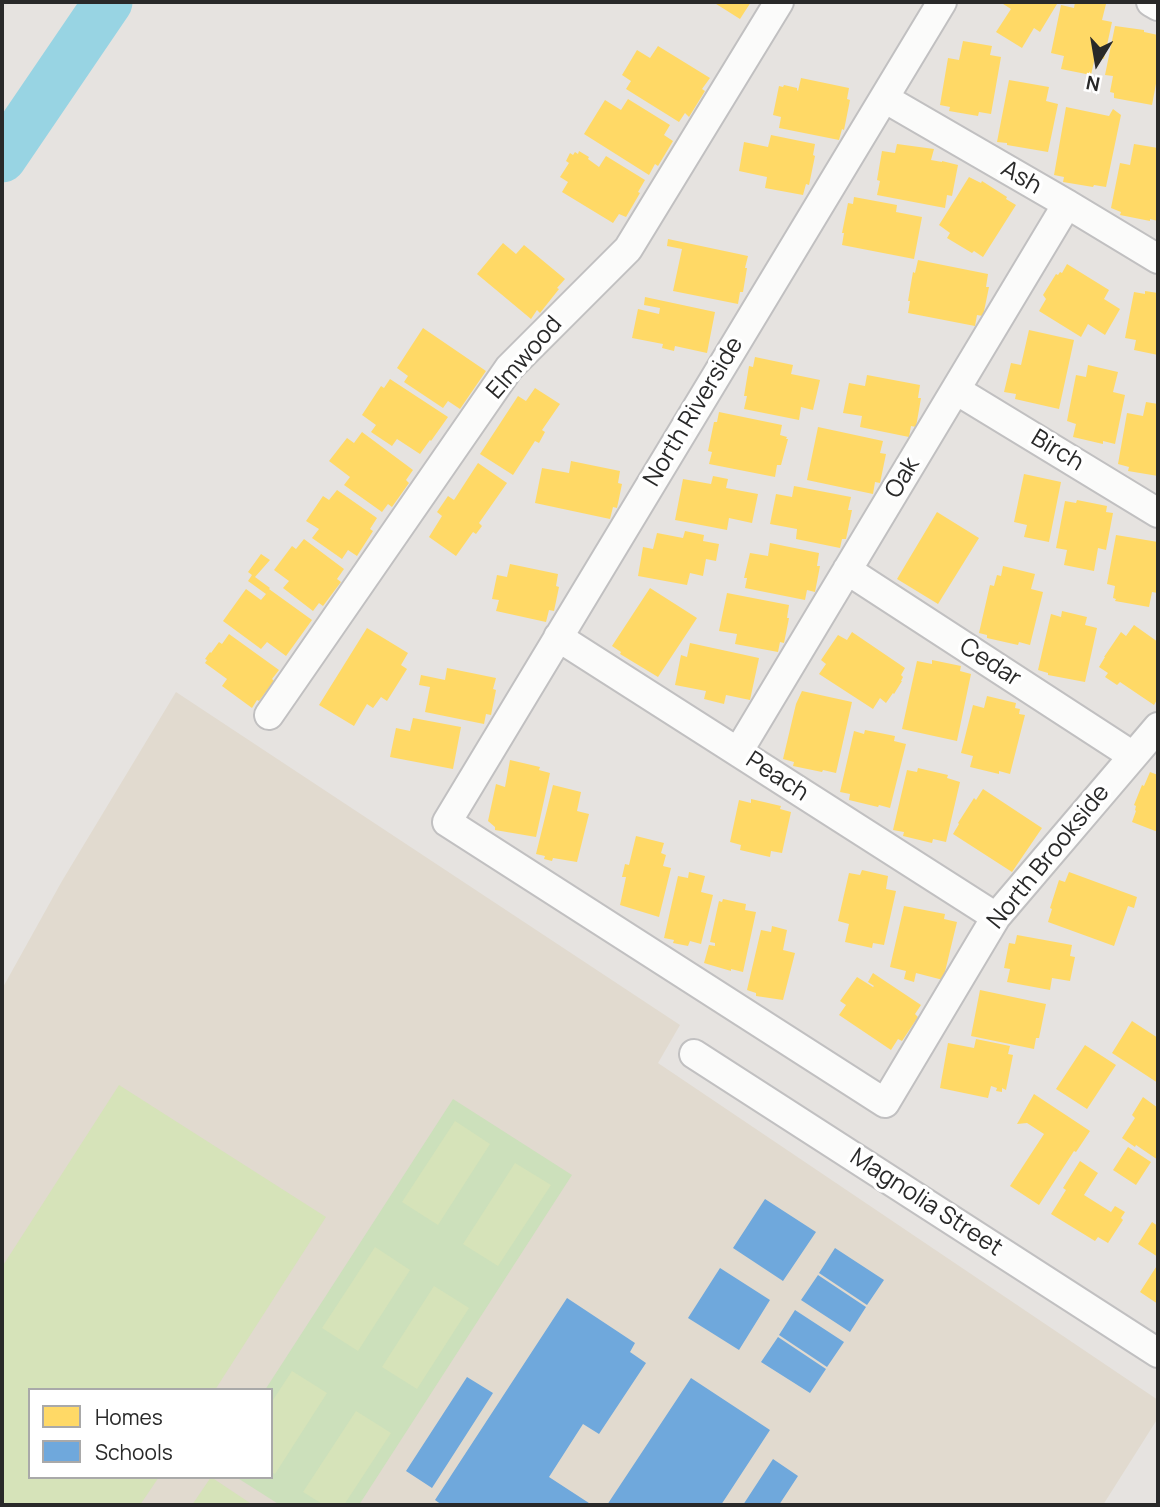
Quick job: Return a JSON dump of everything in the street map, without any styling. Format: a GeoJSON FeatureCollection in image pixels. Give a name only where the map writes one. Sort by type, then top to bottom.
{"type":"FeatureCollection","features":[{"type":"Feature","properties":{"kind":"street","name":"Elmwood"},"geometry":{"type":"LineString","coordinates":[[270,715],[509,368],[628,249],[779,2]]}},
{"type":"Feature","properties":{"kind":"street","name":"North Riverside"},"geometry":{"type":"LineString","coordinates":[[885,1103],[447,821],[942,2]]}},
{"type":"Feature","properties":{"kind":"street"},"geometry":{"type":"LineString","coordinates":[[1151,2],[1158,6]]}},
{"type":"Feature","properties":{"kind":"street","name":"Ash"},"geometry":{"type":"LineString","coordinates":[[884,98],[1158,259]]}},
{"type":"Feature","properties":{"kind":"street","name":"Oak"},"geometry":{"type":"LineString","coordinates":[[738,752],[1067,204]]}},
{"type":"Feature","properties":{"kind":"street","name":"Birch"},"geometry":{"type":"LineString","coordinates":[[956,390],[1158,513]]}},
{"type":"Feature","properties":{"kind":"street","name":"Cedar"},"geometry":{"type":"LineString","coordinates":[[847,570],[1133,756]]}},
{"type":"Feature","properties":{"kind":"street","name":"Peach"},"geometry":{"type":"LineString","coordinates":[[558,637],[996,917]]}},
{"type":"Feature","properties":{"kind":"street","name":"North Brookside"},"geometry":{"type":"LineString","coordinates":[[885,1103],[996,917],[1158,727]]}},
{"type":"Feature","properties":{"kind":"street","name":"Magnolia Street"},"geometry":{"type":"LineString","coordinates":[[694,1054],[1158,1353]]}},
{"type":"Feature","properties":{"kind":"shaded area"},"geometry":{"type":"Polygon","coordinates":[[[176,692],[680,1025],[658,1063],[1158,1400],[1158,1418],[1103,1505],[2,1505],[2,989],[62,881],[176,692]]]}},
{"type":"Feature","properties":{"kind":"green space"},"geometry":{"type":"Polygon","coordinates":[[[119,1085],[326,1217],[216,1388],[28,1388],[28,1479],[158,1479],[140,1505],[2,1505],[2,1267],[119,1085]]]}},
{"type":"Feature","properties":{"kind":"green space"},"geometry":{"type":"Polygon","coordinates":[[[453,1099],[572,1175],[359,1505],[280,1505],[239,1479],[273,1479],[273,1388],[266,1388],[453,1099]]]}},
{"type":"Feature","properties":{"kind":"green space"},"geometry":{"type":"Polygon","coordinates":[[[455,1121],[490,1144],[438,1225],[402,1202],[455,1121]]]}},
{"type":"Feature","properties":{"kind":"green space"},"geometry":{"type":"Polygon","coordinates":[[[515,1163],[551,1185],[498,1266],[463,1244],[515,1163]]]}},
{"type":"Feature","properties":{"kind":"green space"},"geometry":{"type":"Polygon","coordinates":[[[375,1247],[410,1270],[358,1351],[322,1328],[375,1247]]]}},
{"type":"Feature","properties":{"kind":"green space"},"geometry":{"type":"Polygon","coordinates":[[[434,1286],[469,1308],[417,1389],[382,1367],[434,1286]]]}},
{"type":"Feature","properties":{"kind":"green space"},"geometry":{"type":"Polygon","coordinates":[[[292,1371],[327,1393],[275,1474],[273,1473],[273,1400],[292,1371]]]}},
{"type":"Feature","properties":{"kind":"green space"},"geometry":{"type":"Polygon","coordinates":[[[356,1411],[391,1433],[344,1505],[324,1505],[303,1492],[356,1411]]]}},
{"type":"Feature","properties":{"kind":"green space"},"geometry":{"type":"Polygon","coordinates":[[[210,1479],[214,1479],[253,1505],[192,1505],[210,1479]]]}},
{"type":"Feature","properties":{"kind":"building: Homes"},"geometry":{"type":"Polygon","coordinates":[[[713,2],[751,2],[740,19],[713,2]]]}},
{"type":"Feature","properties":{"kind":"building: Homes"},"geometry":{"type":"Polygon","coordinates":[[[1000,2],[1057,4],[1040,32],[1034,28],[1022,48],[996,32],[1011,9],[1000,2]]]}},
{"type":"Feature","properties":{"kind":"building: Homes"},"geometry":{"type":"Polygon","coordinates":[[[1075,2],[1106,4],[1102,20],[1112,22],[1104,59],[1095,57],[1091,75],[1061,69],[1064,56],[1051,53],[1061,5],[1074,8],[1075,2]]]}},
{"type":"Feature","properties":{"kind":"building: Homes"},"geometry":{"type":"Polygon","coordinates":[[[1115,26],[1158,35],[1158,73],[1152,105],[1114,98],[1114,93],[1110,92],[1113,76],[1105,75],[1115,26]]]}},
{"type":"Feature","properties":{"kind":"building: Homes"},"geometry":{"type":"Polygon","coordinates":[[[963,41],[992,46],[990,55],[1001,57],[991,114],[979,112],[978,116],[949,111],[950,107],[940,105],[948,58],[959,60],[963,41]]]}},
{"type":"Feature","properties":{"kind":"building: Homes"},"geometry":{"type":"Polygon","coordinates":[[[658,46],[710,78],[689,117],[685,113],[679,122],[626,89],[631,81],[622,75],[637,50],[650,58],[658,46]]]}},
{"type":"Feature","properties":{"kind":"building: Homes"},"geometry":{"type":"Polygon","coordinates":[[[801,78],[849,88],[847,99],[850,100],[844,130],[842,129],[839,140],[779,128],[781,117],[773,115],[779,86],[797,88],[798,91],[801,78]]]}},
{"type":"Feature","properties":{"kind":"building: Homes"},"geometry":{"type":"Polygon","coordinates":[[[1009,80],[1049,87],[1046,101],[1058,104],[1048,152],[997,142],[1009,80]]]}},
{"type":"Feature","properties":{"kind":"building: Homes"},"geometry":{"type":"Polygon","coordinates":[[[628,99],[670,125],[664,135],[673,141],[658,166],[655,164],[649,175],[584,134],[605,100],[621,110],[628,99]]]}},
{"type":"Feature","properties":{"kind":"building: Homes"},"geometry":{"type":"Polygon","coordinates":[[[1066,107],[1109,116],[1113,109],[1121,115],[1106,187],[1063,182],[1064,177],[1054,175],[1066,107]]]}},
{"type":"Feature","properties":{"kind":"building: Homes"},"geometry":{"type":"Polygon","coordinates":[[[771,135],[815,144],[809,185],[806,184],[803,195],[765,188],[767,177],[739,171],[744,142],[768,147],[771,135]]]}},
{"type":"Feature","properties":{"kind":"building: Homes"},"geometry":{"type":"Polygon","coordinates":[[[897,144],[934,149],[931,160],[958,165],[952,196],[947,195],[945,208],[877,195],[882,151],[895,153],[897,144]]]}},
{"type":"Feature","properties":{"kind":"building: Homes"},"geometry":{"type":"Polygon","coordinates":[[[1134,144],[1158,148],[1158,221],[1120,215],[1121,212],[1111,208],[1120,163],[1130,165],[1134,144]]]}},
{"type":"Feature","properties":{"kind":"building: Homes"},"geometry":{"type":"Polygon","coordinates":[[[579,151],[599,167],[606,156],[645,180],[626,217],[619,214],[613,223],[562,192],[568,182],[560,177],[569,163],[566,161],[570,153],[578,154],[579,151]]]}},
{"type":"Feature","properties":{"kind":"building: Homes"},"geometry":{"type":"Polygon","coordinates":[[[969,177],[981,183],[982,181],[1016,205],[983,257],[947,238],[950,233],[939,225],[969,177]]]}},
{"type":"Feature","properties":{"kind":"building: Homes"},"geometry":{"type":"Polygon","coordinates":[[[854,197],[897,205],[896,212],[922,217],[914,259],[842,245],[848,203],[853,204],[854,197]]]}},
{"type":"Feature","properties":{"kind":"building: Homes"},"geometry":{"type":"Polygon","coordinates":[[[668,239],[748,256],[743,292],[740,292],[738,304],[673,291],[682,249],[667,246],[668,239]]]}},
{"type":"Feature","properties":{"kind":"building: Homes"},"geometry":{"type":"Polygon","coordinates":[[[503,243],[516,254],[524,245],[565,279],[540,313],[537,310],[531,319],[477,274],[503,243]]]}},
{"type":"Feature","properties":{"kind":"building: Homes"},"geometry":{"type":"Polygon","coordinates":[[[918,260],[988,274],[986,287],[989,287],[983,316],[977,315],[975,326],[908,313],[913,272],[915,273],[918,260]]]}},
{"type":"Feature","properties":{"kind":"building: Homes"},"geometry":{"type":"Polygon","coordinates":[[[1067,264],[1109,290],[1104,299],[1120,309],[1105,335],[1088,324],[1081,337],[1039,311],[1046,299],[1043,295],[1056,274],[1062,273],[1067,264]]]}},
{"type":"Feature","properties":{"kind":"building: Homes"},"geometry":{"type":"Polygon","coordinates":[[[1145,291],[1158,293],[1158,355],[1134,350],[1136,340],[1125,338],[1134,292],[1145,294],[1145,291]]]}},
{"type":"Feature","properties":{"kind":"building: Homes"},"geometry":{"type":"Polygon","coordinates":[[[645,297],[715,312],[707,353],[675,346],[674,351],[662,348],[663,344],[632,338],[638,309],[659,314],[660,308],[644,305],[645,297]]]}},
{"type":"Feature","properties":{"kind":"building: Homes"},"geometry":{"type":"Polygon","coordinates":[[[423,328],[486,371],[460,409],[448,401],[443,408],[404,382],[408,376],[397,368],[423,328]]]}},
{"type":"Feature","properties":{"kind":"building: Homes"},"geometry":{"type":"Polygon","coordinates":[[[1029,330],[1074,340],[1059,409],[1015,399],[1016,394],[1004,392],[1011,363],[1021,365],[1029,330]]]}},
{"type":"Feature","properties":{"kind":"building: Homes"},"geometry":{"type":"Polygon","coordinates":[[[755,357],[793,365],[791,374],[820,380],[813,410],[801,407],[799,420],[744,409],[749,366],[753,367],[755,357]]]}},
{"type":"Feature","properties":{"kind":"building: Homes"},"geometry":{"type":"Polygon","coordinates":[[[1088,365],[1118,372],[1113,392],[1125,395],[1115,444],[1073,437],[1076,424],[1067,421],[1076,375],[1086,377],[1088,365]]]}},
{"type":"Feature","properties":{"kind":"building: Homes"},"geometry":{"type":"Polygon","coordinates":[[[867,375],[920,385],[918,398],[921,398],[916,427],[911,426],[909,437],[860,427],[862,416],[843,413],[849,383],[865,386],[867,375]]]}},
{"type":"Feature","properties":{"kind":"building: Homes"},"geometry":{"type":"Polygon","coordinates":[[[390,379],[448,417],[420,454],[397,439],[392,446],[371,432],[376,425],[362,415],[381,386],[384,388],[390,379]]]}},
{"type":"Feature","properties":{"kind":"building: Homes"},"geometry":{"type":"Polygon","coordinates":[[[535,388],[560,404],[542,430],[545,432],[539,443],[535,441],[513,475],[480,454],[518,396],[526,401],[535,388]]]}},
{"type":"Feature","properties":{"kind":"building: Homes"},"geometry":{"type":"Polygon","coordinates":[[[1146,402],[1158,404],[1158,476],[1128,471],[1129,467],[1118,464],[1127,413],[1143,416],[1146,402]]]}},
{"type":"Feature","properties":{"kind":"building: Homes"},"geometry":{"type":"Polygon","coordinates":[[[719,412],[782,425],[780,435],[788,439],[775,477],[709,464],[712,452],[708,451],[719,412]]]}},
{"type":"Feature","properties":{"kind":"building: Homes"},"geometry":{"type":"Polygon","coordinates":[[[818,427],[883,441],[880,453],[886,454],[880,483],[875,482],[873,494],[807,480],[818,427]]]}},
{"type":"Feature","properties":{"kind":"building: Homes"},"geometry":{"type":"Polygon","coordinates":[[[362,432],[413,470],[406,480],[409,483],[392,507],[388,504],[382,512],[344,485],[350,477],[329,461],[347,438],[354,443],[362,432]]]}},
{"type":"Feature","properties":{"kind":"building: Homes"},"geometry":{"type":"Polygon","coordinates":[[[571,461],[620,471],[618,483],[622,484],[617,508],[613,507],[610,519],[535,503],[542,468],[569,473],[571,461]]]}},
{"type":"Feature","properties":{"kind":"building: Homes"},"geometry":{"type":"Polygon","coordinates":[[[478,463],[507,483],[479,523],[482,526],[476,534],[473,532],[456,556],[429,537],[442,516],[437,512],[448,496],[454,500],[478,463]]]}},
{"type":"Feature","properties":{"kind":"building: Homes"},"geometry":{"type":"Polygon","coordinates":[[[1024,474],[1061,482],[1049,542],[1024,537],[1027,525],[1014,522],[1024,474]]]}},
{"type":"Feature","properties":{"kind":"building: Homes"},"geometry":{"type":"Polygon","coordinates":[[[713,476],[728,479],[726,488],[758,494],[752,523],[729,518],[727,530],[675,520],[683,479],[711,484],[713,476]]]}},
{"type":"Feature","properties":{"kind":"building: Homes"},"geometry":{"type":"Polygon","coordinates":[[[794,486],[851,497],[848,510],[852,510],[846,539],[842,539],[840,548],[796,539],[797,529],[770,524],[776,494],[792,497],[794,486]]]}},
{"type":"Feature","properties":{"kind":"building: Homes"},"geometry":{"type":"Polygon","coordinates":[[[337,490],[377,518],[370,529],[373,531],[357,556],[348,550],[342,559],[312,538],[319,529],[306,521],[323,496],[329,500],[337,490]]]}},
{"type":"Feature","properties":{"kind":"building: Homes"},"geometry":{"type":"Polygon","coordinates":[[[1077,500],[1107,506],[1106,512],[1113,513],[1106,550],[1098,548],[1094,571],[1064,565],[1067,550],[1056,548],[1065,501],[1076,503],[1077,500]]]}},
{"type":"Feature","properties":{"kind":"building: Homes"},"geometry":{"type":"Polygon","coordinates":[[[937,512],[979,538],[938,604],[897,579],[937,512]]]}},
{"type":"Feature","properties":{"kind":"building: Homes"},"geometry":{"type":"Polygon","coordinates":[[[685,531],[704,535],[703,541],[719,544],[716,561],[706,559],[703,576],[690,573],[687,585],[638,576],[643,547],[653,549],[657,533],[683,538],[685,531]]]}},
{"type":"Feature","properties":{"kind":"building: Homes"},"geometry":{"type":"Polygon","coordinates":[[[1116,535],[1158,542],[1158,593],[1152,592],[1149,607],[1115,601],[1113,598],[1115,586],[1107,584],[1116,535]]]}},
{"type":"Feature","properties":{"kind":"building: Homes"},"geometry":{"type":"Polygon","coordinates":[[[304,539],[344,569],[337,579],[341,582],[323,606],[319,603],[313,611],[283,588],[289,581],[274,570],[292,546],[296,549],[304,539]]]}},
{"type":"Feature","properties":{"kind":"building: Homes"},"geometry":{"type":"Polygon","coordinates":[[[770,543],[819,553],[817,566],[820,566],[815,592],[807,590],[805,600],[745,588],[747,578],[744,578],[750,553],[768,556],[770,543]]]}},
{"type":"Feature","properties":{"kind":"building: Homes"},"geometry":{"type":"Polygon","coordinates":[[[261,554],[270,560],[255,577],[312,620],[286,656],[267,642],[261,649],[223,621],[246,589],[261,600],[266,594],[248,581],[252,575],[248,572],[261,554]]]}},
{"type":"Feature","properties":{"kind":"building: Homes"},"geometry":{"type":"Polygon","coordinates":[[[510,564],[558,574],[556,586],[559,587],[554,611],[549,610],[546,622],[496,611],[499,600],[492,599],[497,575],[507,577],[510,564]]]}},
{"type":"Feature","properties":{"kind":"building: Homes"},"geometry":{"type":"Polygon","coordinates":[[[1003,566],[1035,574],[1031,589],[1043,592],[1030,645],[987,638],[987,635],[979,633],[990,585],[994,586],[997,575],[1001,576],[1003,566]]]}},
{"type":"Feature","properties":{"kind":"building: Homes"},"geometry":{"type":"Polygon","coordinates":[[[650,588],[697,618],[658,677],[620,654],[621,652],[612,646],[650,588]]]}},
{"type":"Feature","properties":{"kind":"building: Homes"},"geometry":{"type":"Polygon","coordinates":[[[727,593],[789,605],[784,643],[780,642],[778,652],[735,644],[737,634],[719,631],[727,593]]]}},
{"type":"Feature","properties":{"kind":"building: Homes"},"geometry":{"type":"Polygon","coordinates":[[[1062,611],[1087,617],[1085,625],[1097,628],[1085,682],[1048,675],[1038,670],[1051,614],[1061,617],[1062,611]]]}},
{"type":"Feature","properties":{"kind":"building: Homes"},"geometry":{"type":"Polygon","coordinates":[[[1134,625],[1158,642],[1158,698],[1154,705],[1120,682],[1117,685],[1105,677],[1108,673],[1099,667],[1121,632],[1126,636],[1134,625]]]}},
{"type":"Feature","properties":{"kind":"building: Homes"},"geometry":{"type":"Polygon","coordinates":[[[367,628],[408,653],[401,665],[407,669],[387,701],[381,697],[373,708],[367,704],[354,726],[319,705],[367,628]]]}},
{"type":"Feature","properties":{"kind":"building: Homes"},"geometry":{"type":"Polygon","coordinates":[[[852,632],[905,668],[901,675],[902,681],[894,694],[886,703],[880,698],[873,709],[819,674],[826,664],[821,660],[838,635],[847,640],[852,632]]]}},
{"type":"Feature","properties":{"kind":"building: Homes"},"geometry":{"type":"Polygon","coordinates":[[[229,634],[279,670],[272,679],[274,681],[252,708],[222,686],[227,679],[205,663],[210,652],[219,642],[222,644],[229,634]]]}},
{"type":"Feature","properties":{"kind":"building: Homes"},"geometry":{"type":"Polygon","coordinates":[[[690,643],[759,658],[750,700],[726,695],[724,704],[704,699],[706,691],[675,685],[681,655],[687,657],[690,643]]]}},
{"type":"Feature","properties":{"kind":"building: Homes"},"geometry":{"type":"Polygon","coordinates":[[[932,660],[961,666],[960,671],[971,674],[957,741],[902,729],[917,661],[932,664],[932,660]]]}},
{"type":"Feature","properties":{"kind":"building: Homes"},"geometry":{"type":"Polygon","coordinates":[[[447,668],[496,678],[491,715],[486,714],[484,724],[425,712],[430,687],[419,685],[421,675],[445,680],[447,668]]]}},
{"type":"Feature","properties":{"kind":"building: Homes"},"geometry":{"type":"Polygon","coordinates":[[[802,691],[852,702],[836,773],[793,766],[794,762],[783,759],[796,704],[802,691]]]}},
{"type":"Feature","properties":{"kind":"building: Homes"},"geometry":{"type":"Polygon","coordinates":[[[987,696],[1016,703],[1015,708],[1020,709],[1019,714],[1025,715],[1010,774],[970,767],[973,756],[961,753],[973,705],[984,708],[987,696]]]}},
{"type":"Feature","properties":{"kind":"building: Homes"},"geometry":{"type":"Polygon","coordinates":[[[413,718],[461,727],[453,769],[390,757],[396,728],[410,731],[413,718]]]}},
{"type":"Feature","properties":{"kind":"building: Homes"},"geometry":{"type":"Polygon","coordinates":[[[865,730],[895,736],[894,741],[906,744],[890,808],[849,800],[850,794],[840,792],[854,731],[864,734],[865,730]]]}},
{"type":"Feature","properties":{"kind":"building: Homes"},"geometry":{"type":"Polygon","coordinates":[[[510,760],[540,767],[539,770],[550,773],[536,837],[495,830],[488,821],[496,784],[505,787],[510,760]]]}},
{"type":"Feature","properties":{"kind":"building: Homes"},"geometry":{"type":"Polygon","coordinates":[[[918,768],[948,775],[947,778],[960,782],[946,842],[933,839],[932,843],[903,836],[904,832],[893,830],[907,770],[917,772],[918,768]]]}},
{"type":"Feature","properties":{"kind":"building: Homes"},"geometry":{"type":"Polygon","coordinates":[[[1150,772],[1158,775],[1158,832],[1132,822],[1136,811],[1134,805],[1150,772]]]}},
{"type":"Feature","properties":{"kind":"building: Homes"},"geometry":{"type":"Polygon","coordinates":[[[553,785],[581,792],[577,811],[589,814],[577,862],[553,858],[552,861],[536,854],[553,785]]]}},
{"type":"Feature","properties":{"kind":"building: Homes"},"geometry":{"type":"Polygon","coordinates":[[[983,789],[1042,828],[1012,872],[953,834],[974,798],[976,800],[983,789]]]}},
{"type":"Feature","properties":{"kind":"building: Homes"},"geometry":{"type":"Polygon","coordinates":[[[751,799],[781,806],[780,809],[791,812],[782,853],[771,851],[770,857],[740,850],[741,845],[730,842],[739,800],[751,803],[751,799]]]}},
{"type":"Feature","properties":{"kind":"building: Homes"},"geometry":{"type":"Polygon","coordinates":[[[636,836],[664,843],[661,853],[666,855],[663,866],[671,868],[659,917],[620,905],[626,877],[622,877],[625,864],[629,865],[636,836]]]}},
{"type":"Feature","properties":{"kind":"building: Homes"},"geometry":{"type":"Polygon","coordinates":[[[862,870],[888,876],[886,889],[896,891],[884,945],[873,943],[872,948],[845,942],[849,924],[838,921],[849,873],[860,875],[862,870]]]}},
{"type":"Feature","properties":{"kind":"building: Homes"},"geometry":{"type":"Polygon","coordinates":[[[689,872],[705,876],[701,892],[713,895],[701,944],[690,941],[688,946],[664,938],[678,876],[688,878],[689,872]]]}},
{"type":"Feature","properties":{"kind":"building: Homes"},"geometry":{"type":"Polygon","coordinates":[[[1069,872],[1137,897],[1134,908],[1128,906],[1114,946],[1048,922],[1059,880],[1065,882],[1069,872]]]}},
{"type":"Feature","properties":{"kind":"building: Homes"},"geometry":{"type":"Polygon","coordinates":[[[723,899],[746,904],[745,910],[756,912],[743,972],[704,963],[709,945],[715,946],[715,943],[710,942],[719,901],[722,902],[723,899]]]}},
{"type":"Feature","properties":{"kind":"building: Homes"},"geometry":{"type":"Polygon","coordinates":[[[904,906],[945,914],[944,919],[957,922],[943,980],[916,973],[914,982],[904,979],[906,971],[890,967],[904,906]]]}},
{"type":"Feature","properties":{"kind":"building: Homes"},"geometry":{"type":"Polygon","coordinates":[[[772,926],[787,930],[783,950],[795,953],[783,1000],[756,996],[756,993],[747,990],[761,930],[771,932],[772,926]]]}},
{"type":"Feature","properties":{"kind":"building: Homes"},"geometry":{"type":"Polygon","coordinates":[[[1017,935],[1072,945],[1070,956],[1075,957],[1070,981],[1052,978],[1050,990],[1007,982],[1010,969],[1004,968],[1009,943],[1015,944],[1017,935]]]}},
{"type":"Feature","properties":{"kind":"building: Homes"},"geometry":{"type":"Polygon","coordinates":[[[873,973],[921,1005],[915,1014],[918,1017],[902,1041],[898,1039],[891,1050],[839,1015],[846,1005],[840,1001],[857,977],[873,987],[868,982],[873,973]]]}},
{"type":"Feature","properties":{"kind":"building: Homes"},"geometry":{"type":"Polygon","coordinates":[[[980,990],[1046,1004],[1034,1049],[971,1036],[980,990]]]}},
{"type":"Feature","properties":{"kind":"building: Homes"},"geometry":{"type":"Polygon","coordinates":[[[1132,1021],[1158,1038],[1158,1083],[1112,1053],[1132,1021]]]}},
{"type":"Feature","properties":{"kind":"building: Homes"},"geometry":{"type":"Polygon","coordinates":[[[976,1039],[1010,1046],[1008,1054],[1013,1055],[1006,1090],[1002,1088],[1002,1092],[996,1091],[997,1088],[991,1086],[988,1098],[940,1088],[948,1043],[974,1048],[976,1039]]]}},
{"type":"Feature","properties":{"kind":"building: Homes"},"geometry":{"type":"Polygon","coordinates":[[[1085,1045],[1116,1065],[1087,1109],[1056,1089],[1085,1045]]]}},
{"type":"Feature","properties":{"kind":"building: Homes"},"geometry":{"type":"Polygon","coordinates":[[[1034,1094],[1090,1131],[1039,1205],[1010,1186],[1044,1134],[1027,1123],[1017,1124],[1034,1094]]]}},
{"type":"Feature","properties":{"kind":"building: Homes"},"geometry":{"type":"Polygon","coordinates":[[[1143,1097],[1158,1108],[1158,1160],[1122,1138],[1135,1118],[1132,1115],[1143,1097]]]}},
{"type":"Feature","properties":{"kind":"building: Homes"},"geometry":{"type":"Polygon","coordinates":[[[1128,1147],[1151,1162],[1136,1185],[1113,1170],[1128,1147]]]}},
{"type":"Feature","properties":{"kind":"building: Homes"},"geometry":{"type":"Polygon","coordinates":[[[1080,1161],[1098,1173],[1084,1195],[1111,1212],[1115,1206],[1125,1212],[1108,1243],[1098,1237],[1095,1241],[1051,1214],[1080,1161]]]}},
{"type":"Feature","properties":{"kind":"building: Homes"},"geometry":{"type":"Polygon","coordinates":[[[1152,1222],[1158,1226],[1158,1257],[1138,1244],[1152,1222]]]}},
{"type":"Feature","properties":{"kind":"building: Homes"},"geometry":{"type":"Polygon","coordinates":[[[1158,1264],[1158,1304],[1140,1292],[1158,1264]]]}},
{"type":"Feature","properties":{"kind":"building: Schools"},"geometry":{"type":"Polygon","coordinates":[[[765,1199],[816,1232],[783,1281],[733,1248],[765,1199]]]}},
{"type":"Feature","properties":{"kind":"building: Schools"},"geometry":{"type":"Polygon","coordinates":[[[835,1248],[884,1280],[867,1305],[819,1273],[835,1248]]]}},
{"type":"Feature","properties":{"kind":"building: Schools"},"geometry":{"type":"Polygon","coordinates":[[[720,1268],[770,1300],[739,1350],[688,1318],[720,1268]]]}},
{"type":"Feature","properties":{"kind":"building: Schools"},"geometry":{"type":"Polygon","coordinates":[[[818,1275],[866,1307],[850,1332],[801,1300],[818,1275]]]}},
{"type":"Feature","properties":{"kind":"building: Schools"},"geometry":{"type":"Polygon","coordinates":[[[567,1298],[635,1343],[630,1352],[646,1363],[599,1434],[583,1424],[549,1477],[592,1505],[442,1505],[435,1500],[567,1298]]]}},
{"type":"Feature","properties":{"kind":"building: Schools"},"geometry":{"type":"Polygon","coordinates":[[[795,1310],[844,1342],[827,1367],[779,1335],[795,1310]]]}},
{"type":"Feature","properties":{"kind":"building: Schools"},"geometry":{"type":"Polygon","coordinates":[[[778,1337],[826,1369],[810,1393],[761,1362],[778,1337]]]}},
{"type":"Feature","properties":{"kind":"building: Schools"},"geometry":{"type":"Polygon","coordinates":[[[467,1377],[493,1393],[432,1488],[406,1471],[467,1377]]]}},
{"type":"Feature","properties":{"kind":"building: Schools"},"geometry":{"type":"Polygon","coordinates":[[[691,1378],[770,1430],[721,1505],[607,1505],[691,1378]]]}},
{"type":"Feature","properties":{"kind":"building: Schools"},"geometry":{"type":"Polygon","coordinates":[[[773,1459],[798,1476],[779,1505],[743,1505],[773,1459]]]}},
{"type":"Feature","properties":{"kind":"waterway"},"geometry":{"type":"LineString","coordinates":[[2,158],[108,2]]}}]}
